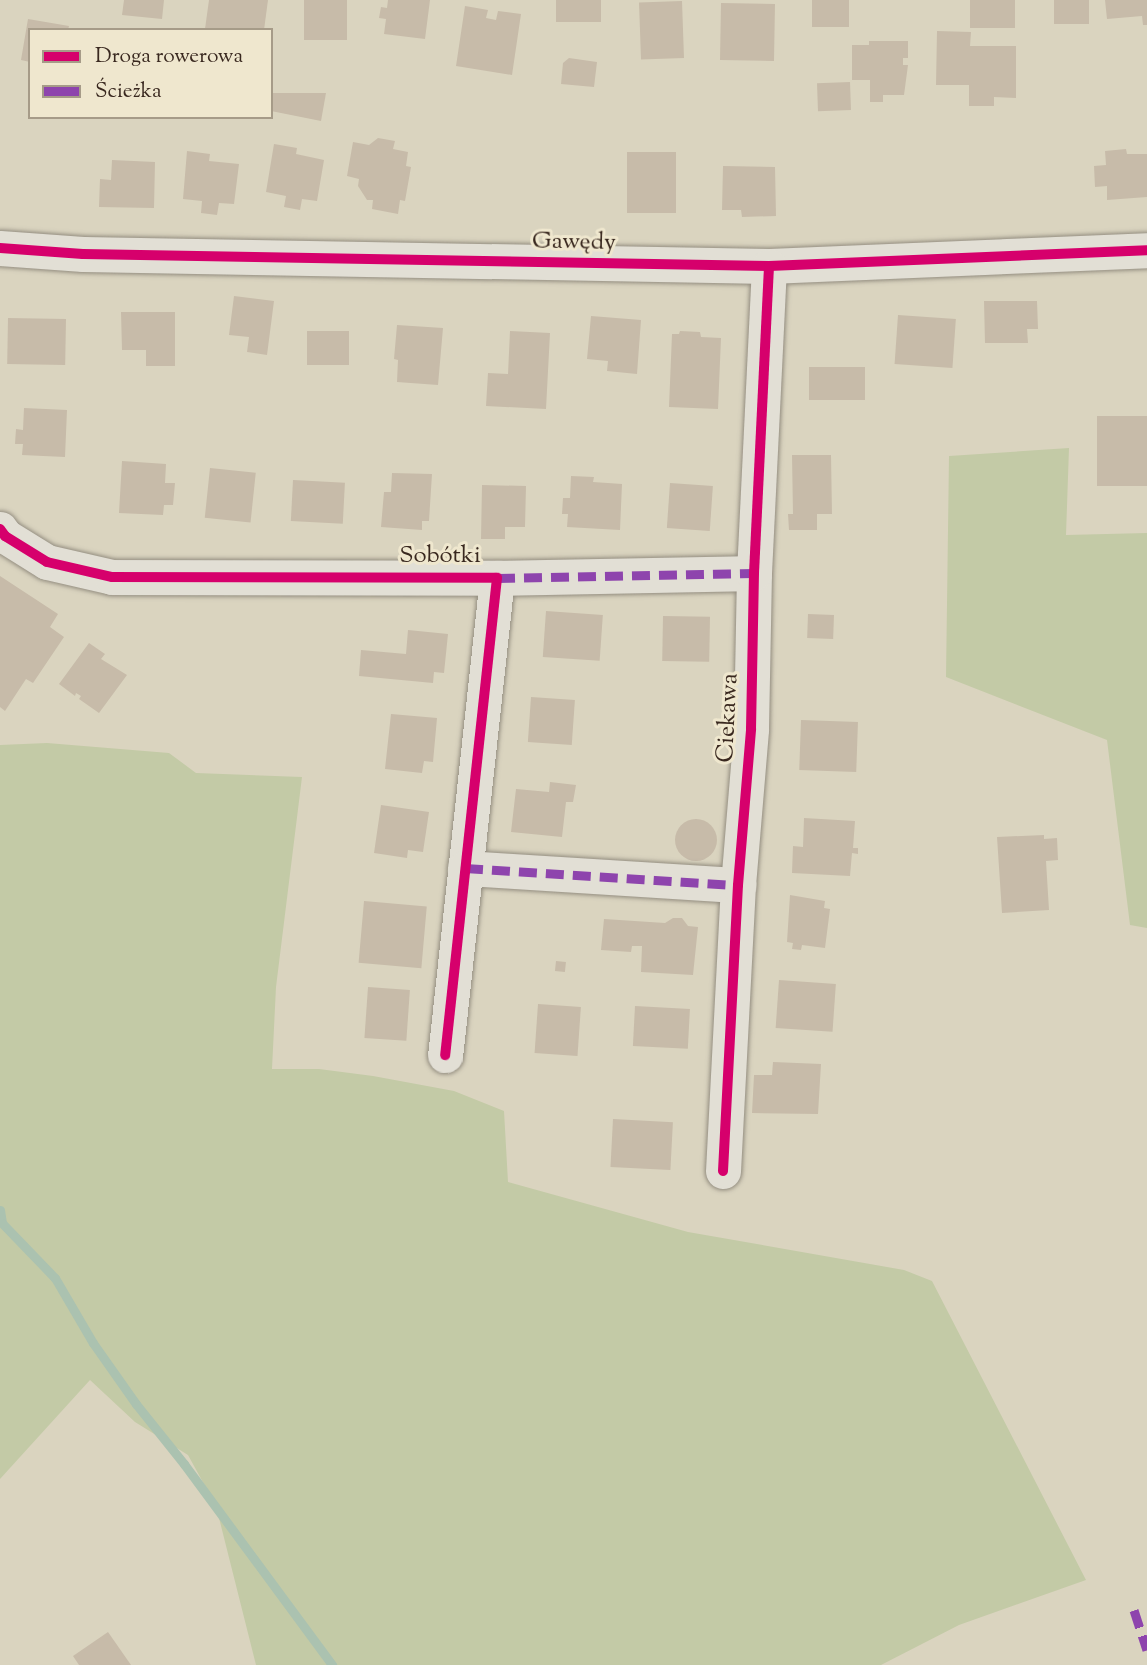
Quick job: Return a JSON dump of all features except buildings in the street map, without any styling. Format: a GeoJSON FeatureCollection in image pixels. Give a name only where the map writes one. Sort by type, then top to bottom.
{"type":"FeatureCollection","features":[{"type":"Feature","properties":{"kind":"street","name":"Gawędy"},"geometry":{"type":"LineString","coordinates":[[0,248],[96,254],[769,266],[1147,250]]}},
{"type":"Feature","properties":{"kind":"street","name":"Ciekawa"},"geometry":{"type":"LineString","coordinates":[[723,1171],[738,884],[751,729],[754,573],[769,266]]}},
{"type":"Feature","properties":{"kind":"street","name":"Sobótki"},"geometry":{"type":"LineString","coordinates":[[0,529],[5,536],[47,562],[111,577],[498,578],[445,1055]]}},
{"type":"Feature","properties":{"kind":"street"},"geometry":{"type":"LineString","coordinates":[[498,578],[754,573]]}},
{"type":"Feature","properties":{"kind":"street"},"geometry":{"type":"LineString","coordinates":[[465,868],[738,884]]}},
{"type":"Feature","properties":{"kind":"green space"},"geometry":{"type":"Polygon","coordinates":[[[1069,448],[1066,535],[1147,533],[1147,928],[1130,925],[1107,740],[946,677],[949,456],[1069,448]]]}},
{"type":"Feature","properties":{"kind":"green space"},"geometry":{"type":"Polygon","coordinates":[[[47,743],[169,753],[196,773],[302,777],[276,987],[272,1069],[319,1069],[373,1076],[454,1091],[504,1111],[508,1182],[688,1232],[904,1270],[932,1281],[1086,1580],[959,1625],[881,1665],[256,1665],[216,1506],[188,1455],[135,1422],[90,1380],[0,1479],[0,745],[47,743]]]}},
{"type":"Feature","properties":{"kind":"waterway"},"geometry":{"type":"LineString","coordinates":[[0,1210],[2,1223],[55,1278],[93,1343],[136,1404],[184,1464],[332,1665]]}},
{"type":"Feature","properties":{"kind":"marked path"},"geometry":{"type":"LineString","coordinates":[[497,578],[754,573]]}},
{"type":"Feature","properties":{"kind":"marked path"},"geometry":{"type":"LineString","coordinates":[[465,868],[738,885]]}},
{"type":"Feature","properties":{"kind":"marked path"},"geometry":{"type":"LineString","coordinates":[[1134,1610],[1147,1650]]}},
{"type":"Feature","properties":{"kind":"cycle path"},"geometry":{"type":"LineString","coordinates":[[0,248],[83,254],[769,266],[1147,250]]}},
{"type":"Feature","properties":{"kind":"cycle path"},"geometry":{"type":"LineString","coordinates":[[723,1171],[738,885],[751,729],[754,573],[769,266]]}},
{"type":"Feature","properties":{"kind":"cycle path"},"geometry":{"type":"LineString","coordinates":[[0,529],[5,536],[47,562],[112,577],[497,578],[445,1055]]}}]}
